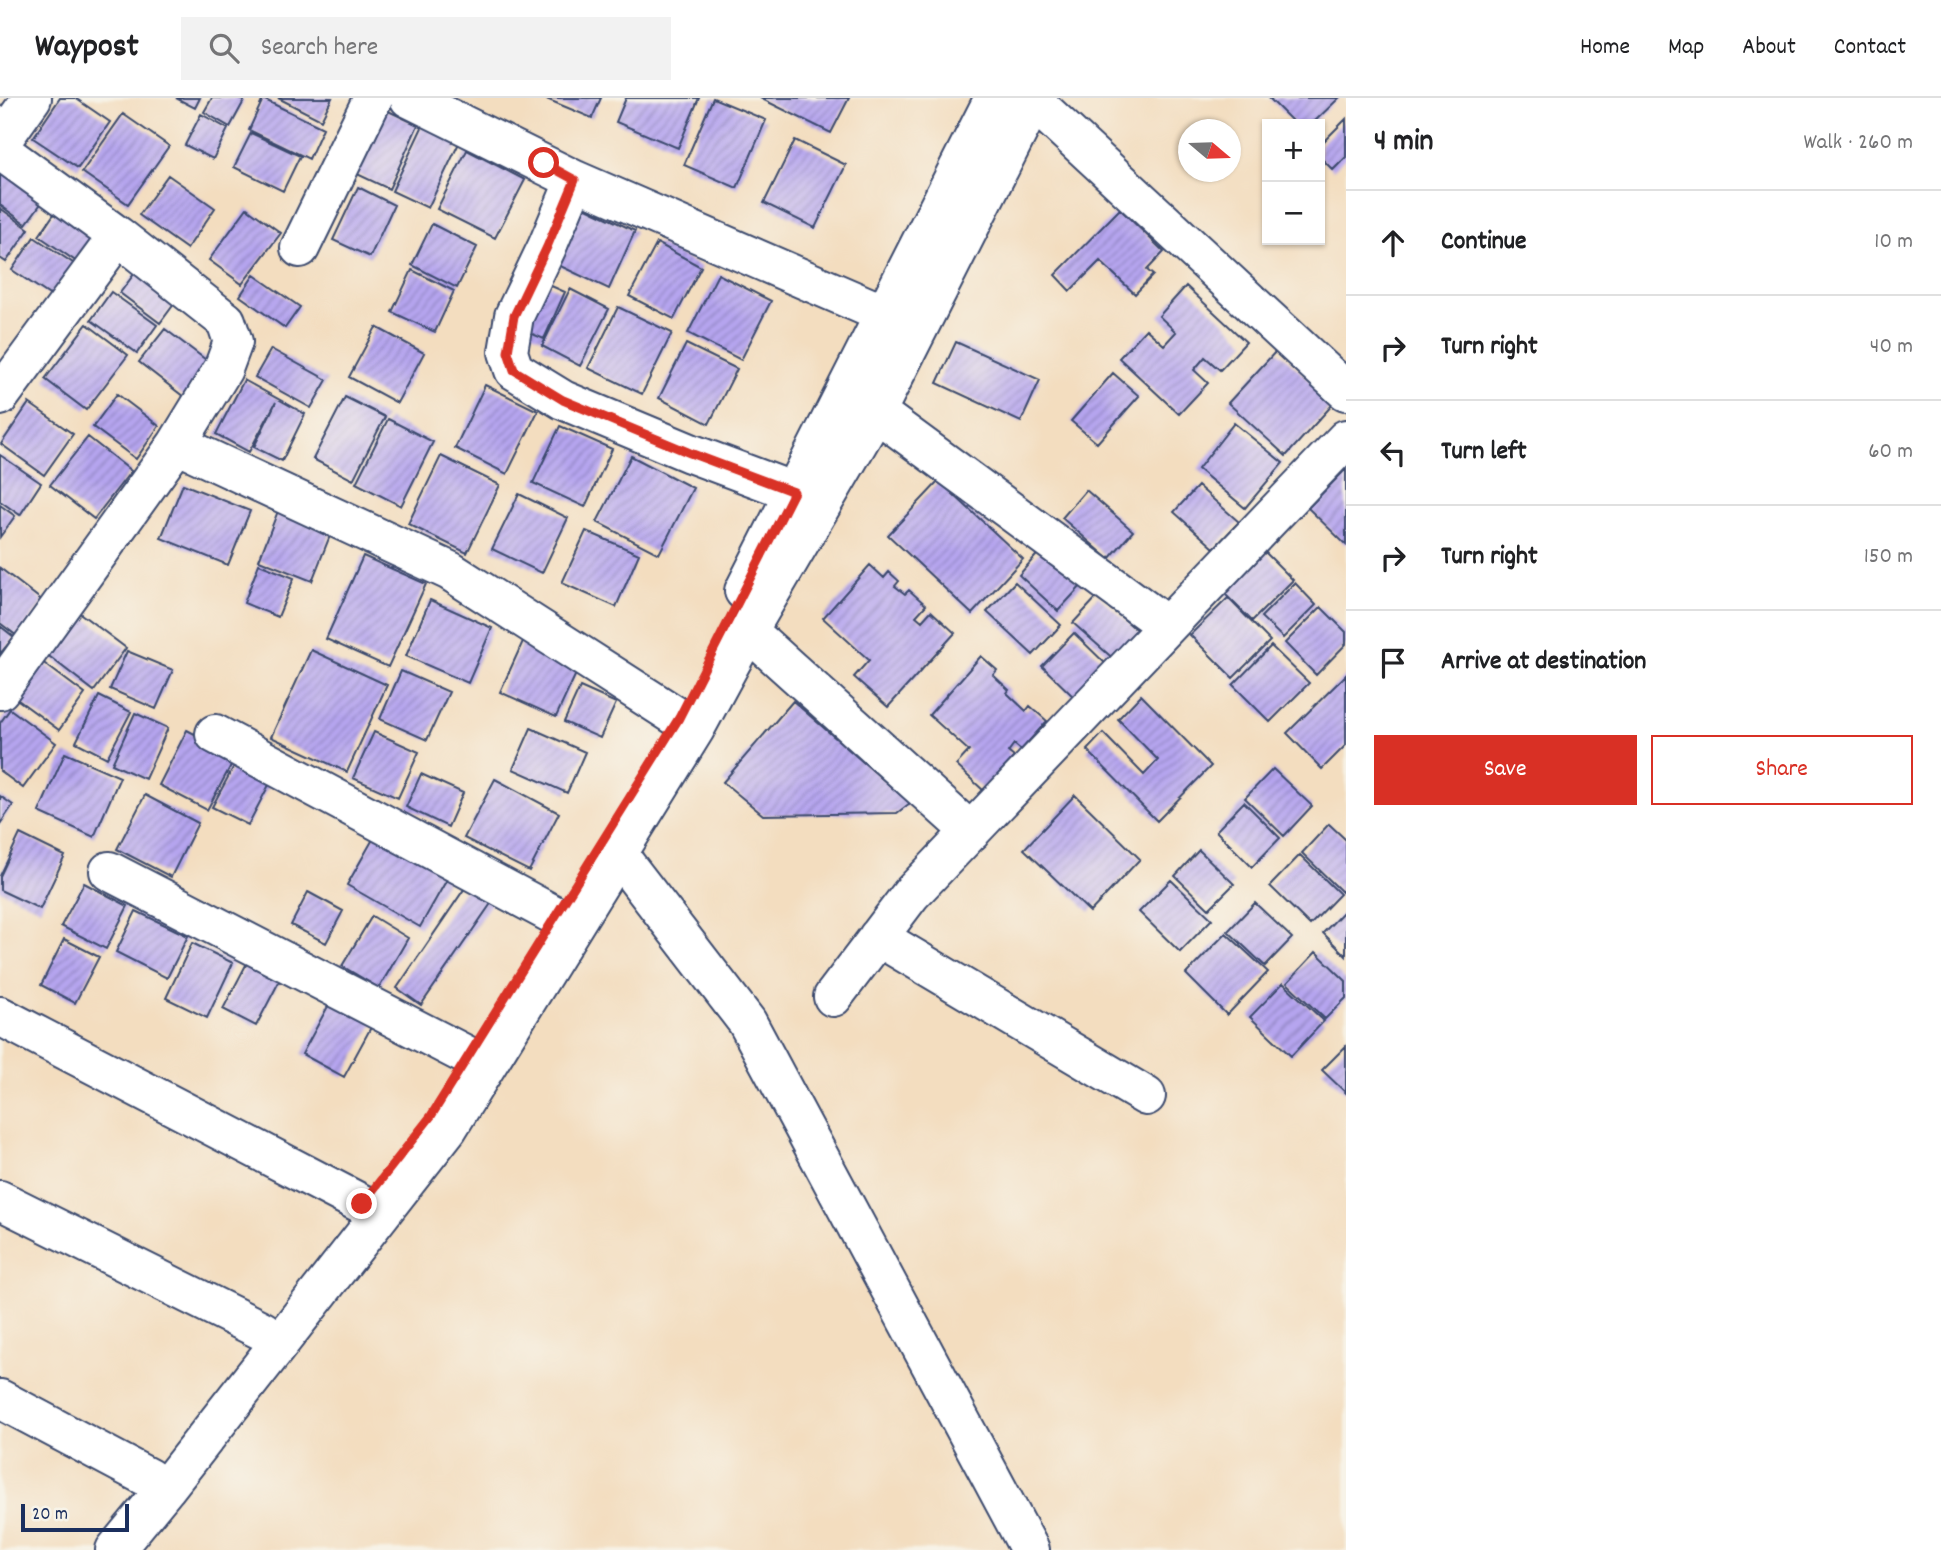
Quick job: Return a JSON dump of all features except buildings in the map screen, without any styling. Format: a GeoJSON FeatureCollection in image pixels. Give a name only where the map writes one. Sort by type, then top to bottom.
{"type":"FeatureCollection","features":[{"type":"Feature","properties":{"kind":"street"},"geometry":{"type":"LineString","coordinates":[[0,142],[32,98]]}},
{"type":"Feature","properties":{"kind":"street"},"geometry":{"type":"LineString","coordinates":[[300,248],[373,98]]}},
{"type":"Feature","properties":{"kind":"street"},"geometry":{"type":"LineString","coordinates":[[409,98],[575,180],[884,314]]}},
{"type":"Feature","properties":{"kind":"street"},"geometry":{"type":"LineString","coordinates":[[89,1550],[149,1478],[431,1116],[556,916],[679,718],[994,98]]}},
{"type":"Feature","properties":{"kind":"street"},"geometry":{"type":"LineString","coordinates":[[114,1550],[166,1488],[448,1128],[695,729],[748,631],[876,412],[1033,99],[1346,391]]}},
{"type":"Feature","properties":{"kind":"street"},"geometry":{"type":"LineString","coordinates":[[0,150],[118,236],[226,321],[233,342],[223,369],[177,444],[0,690]]}},
{"type":"Feature","properties":{"kind":"street"},"geometry":{"type":"LineString","coordinates":[[575,180],[514,316],[508,352],[514,370],[563,400],[690,453],[794,492]]}},
{"type":"Feature","properties":{"kind":"street"},"geometry":{"type":"LineString","coordinates":[[0,396],[118,236]]}},
{"type":"Feature","properties":{"kind":"street"},"geometry":{"type":"LineString","coordinates":[[876,412],[1167,626]]}},
{"type":"Feature","properties":{"kind":"street"},"geometry":{"type":"LineString","coordinates":[[833,997],[911,894],[1346,439]]}},
{"type":"Feature","properties":{"kind":"street"},"geometry":{"type":"LineString","coordinates":[[177,444],[450,570],[679,718]]}},
{"type":"Feature","properties":{"kind":"street"},"geometry":{"type":"LineString","coordinates":[[748,631],[971,832]]}},
{"type":"Feature","properties":{"kind":"street"},"geometry":{"type":"LineString","coordinates":[[215,734],[556,916]]}},
{"type":"Feature","properties":{"kind":"street"},"geometry":{"type":"LineString","coordinates":[[617,853],[747,1022],[1030,1550]]}},
{"type":"Feature","properties":{"kind":"street"},"geometry":{"type":"LineString","coordinates":[[109,871],[468,1056]]}},
{"type":"Feature","properties":{"kind":"street"},"geometry":{"type":"LineString","coordinates":[[878,937],[1146,1096]]}},
{"type":"Feature","properties":{"kind":"street"},"geometry":{"type":"LineString","coordinates":[[0,1016],[362,1204]]}},
{"type":"Feature","properties":{"kind":"street"},"geometry":{"type":"LineString","coordinates":[[0,1200],[263,1331]]}},
{"type":"Feature","properties":{"kind":"street"},"geometry":{"type":"LineString","coordinates":[[0,1399],[149,1478]]}},
{"type":"Feature","properties":{"kind":"route"},"geometry":{"type":"LineString","coordinates":[[362,1204],[431,1116],[679,718],[794,492],[690,453],[563,400],[514,370],[508,352],[514,316],[575,180],[544,163]]}}]}
